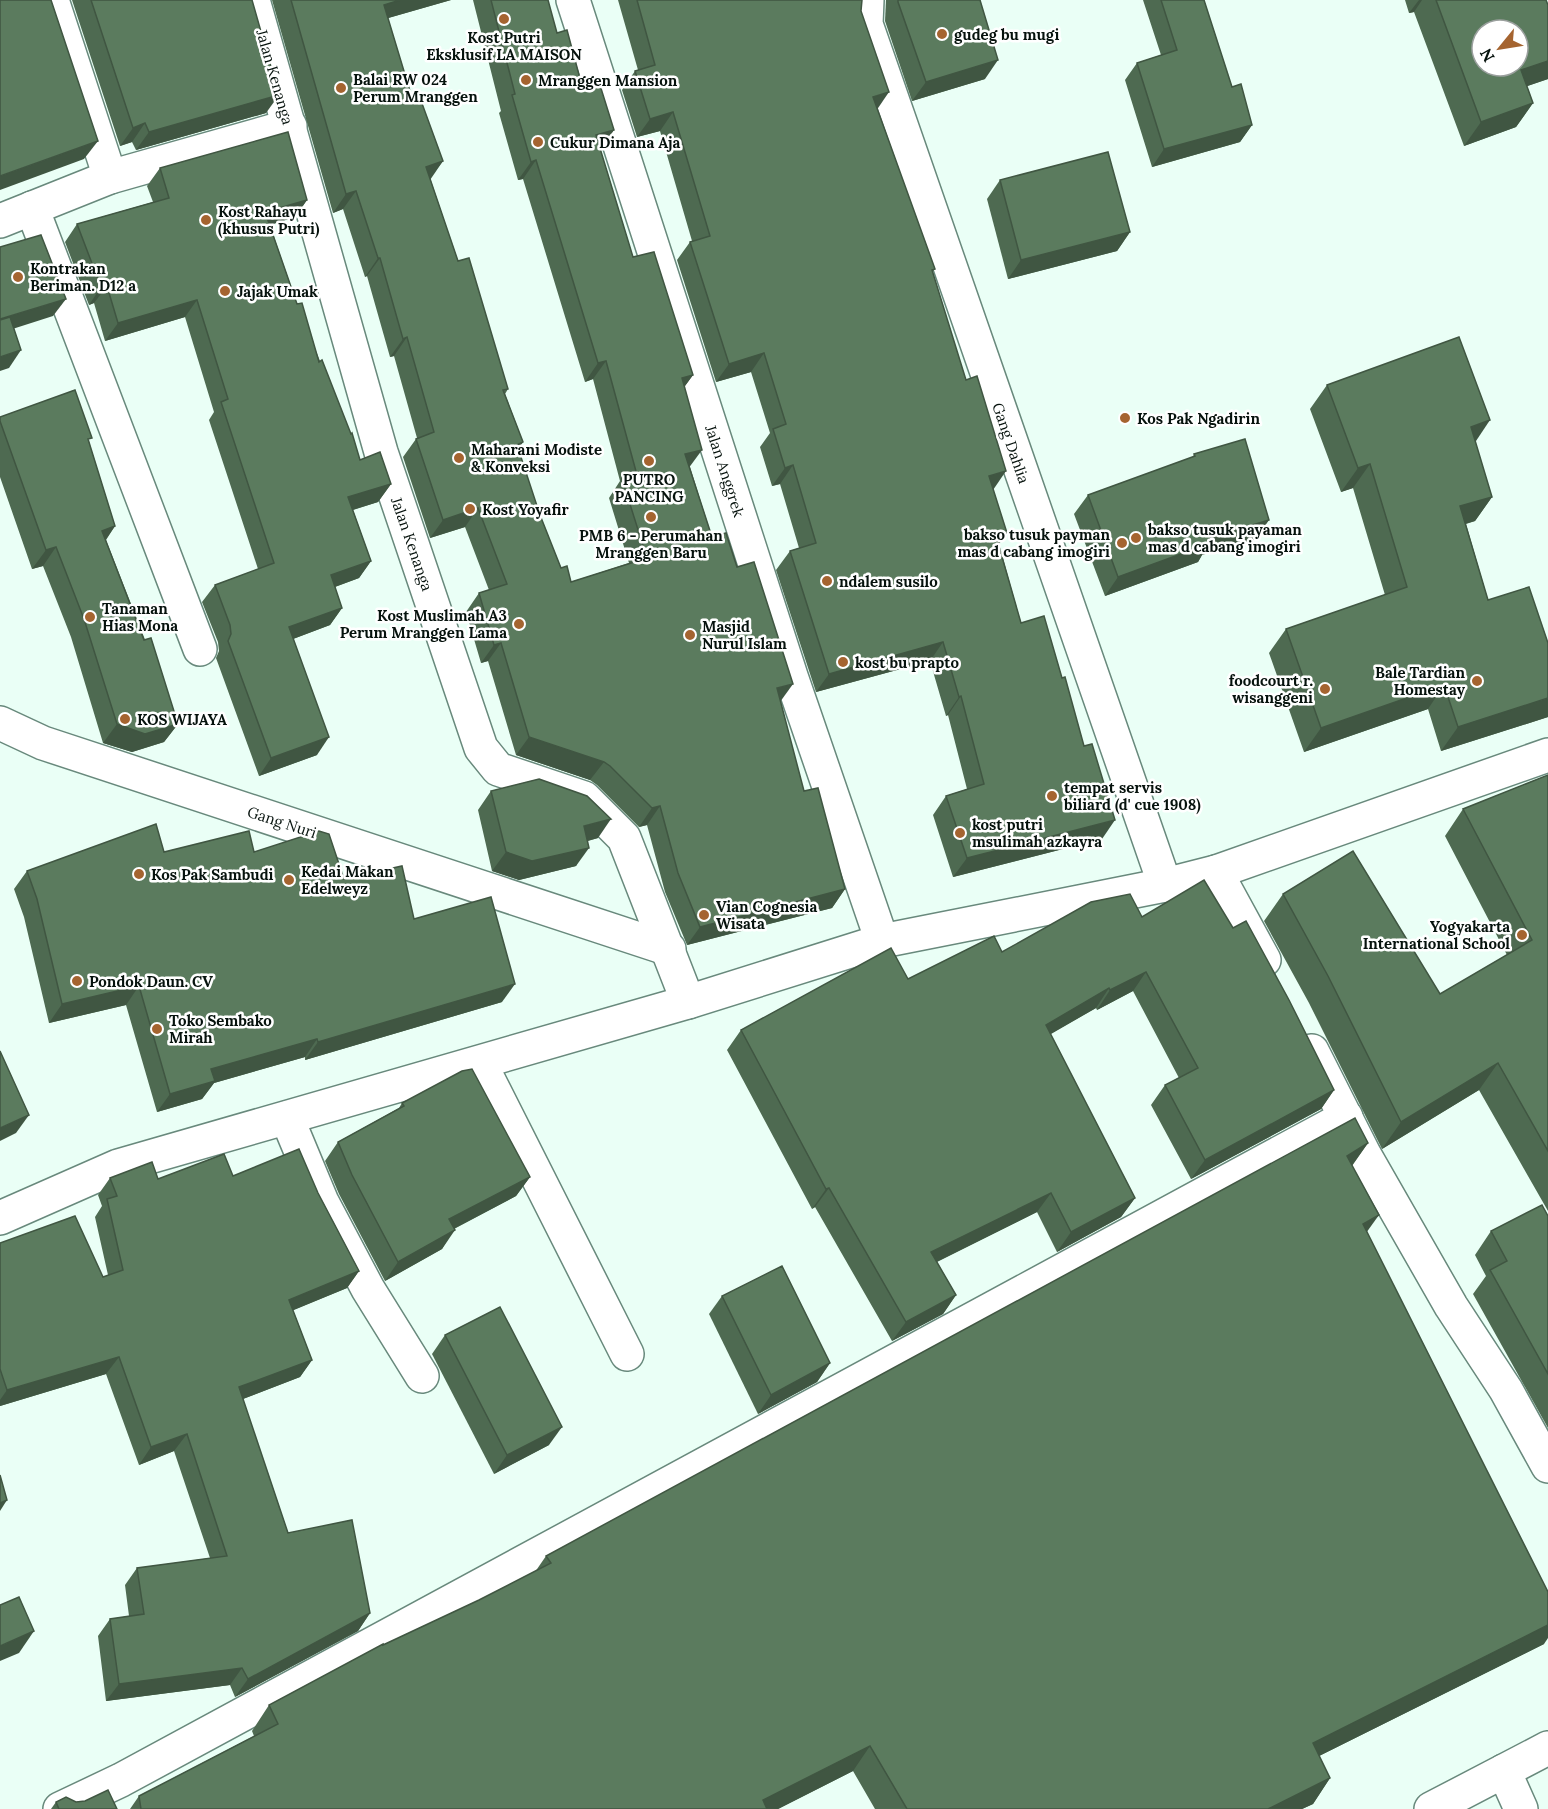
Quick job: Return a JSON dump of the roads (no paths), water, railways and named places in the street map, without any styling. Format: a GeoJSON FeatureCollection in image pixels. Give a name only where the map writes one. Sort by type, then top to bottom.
{"type":"FeatureCollection","features":[{"type":"Feature","properties":{"kind":"street"},"geometry":{"type":"LineString","coordinates":[[52,0],[110,177]]}},
{"type":"Feature","properties":{"kind":"street","name":"Jalan Kenanga"},"geometry":{"type":"LineString","coordinates":[[253,0],[381,452],[480,748],[498,769],[584,798],[624,838],[688,1002]]}},
{"type":"Feature","properties":{"kind":"street","name":"Jalan Anggrek"},"geometry":{"type":"LineString","coordinates":[[573,0],[791,676],[882,941]]}},
{"type":"Feature","properties":{"kind":"street","name":"Gang Dahlia"},"geometry":{"type":"LineString","coordinates":[[867,0],[866,24],[1165,885]]}},
{"type":"Feature","properties":{"kind":"street"},"geometry":{"type":"LineString","coordinates":[[0,221],[110,177],[290,126]]}},
{"type":"Feature","properties":{"kind":"street"},"geometry":{"type":"LineString","coordinates":[[32,208],[200,648]]}},
{"type":"Feature","properties":{"kind":"street","name":"Gang Nuri"},"geometry":{"type":"LineString","coordinates":[[0,723],[43,743],[669,949]]}},
{"type":"Feature","properties":{"kind":"street"},"geometry":{"type":"LineString","coordinates":[[0,1218],[118,1167],[688,1002],[882,941],[1165,885],[1216,872],[1548,755]]}},
{"type":"Feature","properties":{"kind":"street"},"geometry":{"type":"LineString","coordinates":[[1216,872],[1276,981]]}},
{"type":"Feature","properties":{"kind":"street"},"geometry":{"type":"LineString","coordinates":[[1297,1022],[1364,1154],[1434,1275],[1506,1389],[1548,1466]]}},
{"type":"Feature","properties":{"kind":"street"},"geometry":{"type":"LineString","coordinates":[[480,1063],[627,1354]]}},
{"type":"Feature","properties":{"kind":"street"},"geometry":{"type":"LineString","coordinates":[[60,1809],[131,1774],[1346,1117]]}},
{"type":"Feature","properties":{"kind":"street"},"geometry":{"type":"LineString","coordinates":[[287,1118],[322,1202],[368,1289],[422,1376]]}},
{"type":"Feature","properties":{"kind":"street"},"geometry":{"type":"LineString","coordinates":[[1431,1809],[1548,1748]]}},
{"type":"Feature","properties":{"kind":"street"},"geometry":{"type":"LineString","coordinates":[[1504,1771],[1521,1809]]}},
{"type":"Feature","properties":{"kind":"place","name":"Kost Putri Eksklusif LA MAISON"},"geometry":{"type":"Point","coordinates":[504,19]}},
{"type":"Feature","properties":{"kind":"place","name":"gudeg bu mugi"},"geometry":{"type":"Point","coordinates":[942,34]}},
{"type":"Feature","properties":{"kind":"place","name":"Mranggen Mansion"},"geometry":{"type":"Point","coordinates":[526,80]}},
{"type":"Feature","properties":{"kind":"place","name":"Balai RW 024 Perum Mranggen"},"geometry":{"type":"Point","coordinates":[341,88]}},
{"type":"Feature","properties":{"kind":"place","name":"Cukur Dimana Aja"},"geometry":{"type":"Point","coordinates":[538,142]}},
{"type":"Feature","properties":{"kind":"place","name":"Kost Rahayu (khusus Putri)"},"geometry":{"type":"Point","coordinates":[206,220]}},
{"type":"Feature","properties":{"kind":"place","name":"Kontrakan Beriman. D12 a"},"geometry":{"type":"Point","coordinates":[18,277]}},
{"type":"Feature","properties":{"kind":"place","name":"Jajak Umak"},"geometry":{"type":"Point","coordinates":[225,291]}},
{"type":"Feature","properties":{"kind":"place","name":"Kos Pak Ngadirin"},"geometry":{"type":"Point","coordinates":[1125,418]}},
{"type":"Feature","properties":{"kind":"place","name":"Maharani Modiste & Konveksi"},"geometry":{"type":"Point","coordinates":[459,458]}},
{"type":"Feature","properties":{"kind":"place","name":"PUTRO PANCING"},"geometry":{"type":"Point","coordinates":[649,461]}},
{"type":"Feature","properties":{"kind":"place","name":"Kost Yoyafir"},"geometry":{"type":"Point","coordinates":[470,509]}},
{"type":"Feature","properties":{"kind":"place","name":"PMB 6 - Perumahan Mranggen Baru"},"geometry":{"type":"Point","coordinates":[651,517]}},
{"type":"Feature","properties":{"kind":"place","name":"bakso tusuk payaman mas d cabang imogiri"},"geometry":{"type":"Point","coordinates":[1136,538]}},
{"type":"Feature","properties":{"kind":"place","name":"bakso tusuk payman mas d cabang imogiri"},"geometry":{"type":"Point","coordinates":[1122,543]}},
{"type":"Feature","properties":{"kind":"place","name":"ndalem susilo"},"geometry":{"type":"Point","coordinates":[827,581]}},
{"type":"Feature","properties":{"kind":"place","name":"Tanaman Hias Mona"},"geometry":{"type":"Point","coordinates":[90,617]}},
{"type":"Feature","properties":{"kind":"place","name":"Kost Muslimah A3 Perum Mranggen Lama"},"geometry":{"type":"Point","coordinates":[519,624]}},
{"type":"Feature","properties":{"kind":"place","name":"Masjid Nurul Islam"},"geometry":{"type":"Point","coordinates":[690,635]}},
{"type":"Feature","properties":{"kind":"place","name":"kost bu prapto"},"geometry":{"type":"Point","coordinates":[843,662]}},
{"type":"Feature","properties":{"kind":"place","name":"Bale Tardian Homestay"},"geometry":{"type":"Point","coordinates":[1477,681]}},
{"type":"Feature","properties":{"kind":"place","name":"foodcourt r. wisanggeni"},"geometry":{"type":"Point","coordinates":[1325,689]}},
{"type":"Feature","properties":{"kind":"place","name":"KOS WIJAYA"},"geometry":{"type":"Point","coordinates":[125,719]}},
{"type":"Feature","properties":{"kind":"place","name":"tempat servis biliard (d' cue 1908)"},"geometry":{"type":"Point","coordinates":[1052,796]}},
{"type":"Feature","properties":{"kind":"place","name":"kost putri msulimah azkayra"},"geometry":{"type":"Point","coordinates":[960,833]}},
{"type":"Feature","properties":{"kind":"place","name":"Kos Pak Sambudi"},"geometry":{"type":"Point","coordinates":[139,874]}},
{"type":"Feature","properties":{"kind":"place","name":"Kedai Makan Edelweyz"},"geometry":{"type":"Point","coordinates":[289,880]}},
{"type":"Feature","properties":{"kind":"place","name":"Vian Cognesia Wisata"},"geometry":{"type":"Point","coordinates":[704,915]}},
{"type":"Feature","properties":{"kind":"place","name":"Yogyakarta International School"},"geometry":{"type":"Point","coordinates":[1522,935]}},
{"type":"Feature","properties":{"kind":"place","name":"Pondok Daun. CV"},"geometry":{"type":"Point","coordinates":[77,981]}},
{"type":"Feature","properties":{"kind":"place","name":"Toko Sembako Mirah"},"geometry":{"type":"Point","coordinates":[157,1029]}}]}
